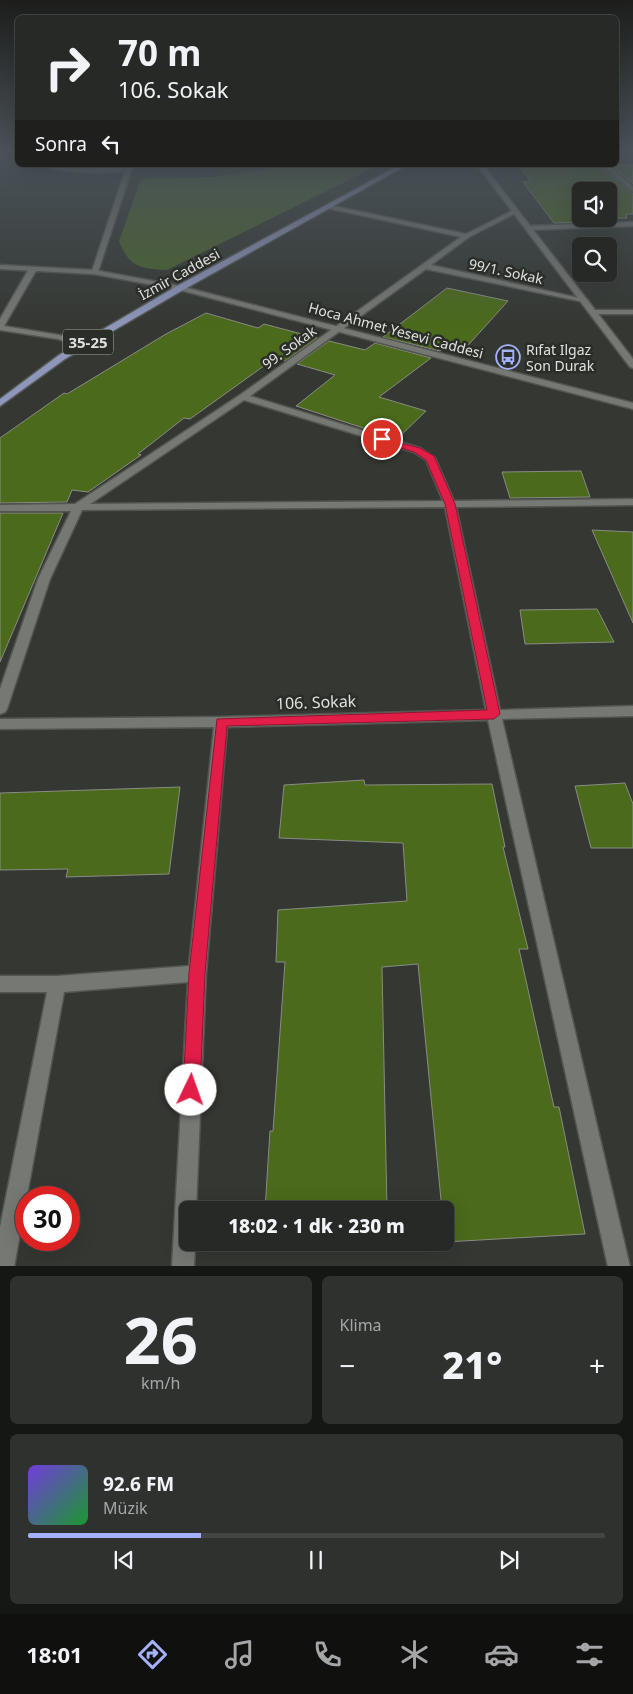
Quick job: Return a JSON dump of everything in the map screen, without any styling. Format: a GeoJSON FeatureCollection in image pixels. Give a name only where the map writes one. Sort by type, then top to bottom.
{"type":"FeatureCollection","features":[{"type":"Feature","properties":{"kind":"main road","name":"İzmir Caddesi"},"geometry":{"type":"LineString","coordinates":[[0,403],[62,356],[322,210]]}},
{"type":"Feature","properties":{"kind":"street"},"geometry":{"type":"LineString","coordinates":[[94,272],[115,210]]}},
{"type":"Feature","properties":{"kind":"street"},"geometry":{"type":"LineString","coordinates":[[348,210],[467,236]]}},
{"type":"Feature","properties":{"kind":"street"},"geometry":{"type":"LineString","coordinates":[[516,211],[633,365]]}},
{"type":"Feature","properties":{"kind":"street","name":"99. Sokak"},"geometry":{"type":"LineString","coordinates":[[78,507],[243,397],[467,236],[516,211]]}},
{"type":"Feature","properties":{"kind":"street"},"geometry":{"type":"LineString","coordinates":[[529,228],[633,224]]}},
{"type":"Feature","properties":{"kind":"street","name":"99/1. Sokak"},"geometry":{"type":"LineString","coordinates":[[424,266],[584,300]]}},
{"type":"Feature","properties":{"kind":"street","name":"Hoca Ahmet Yesevi Caddesi"},"geometry":{"type":"LineString","coordinates":[[0,268],[94,272],[180,288],[633,406]]}},
{"type":"Feature","properties":{"kind":"street"},"geometry":{"type":"LineString","coordinates":[[33,269],[0,327],[59,337],[82,345]]}},
{"type":"Feature","properties":{"kind":"street"},"geometry":{"type":"LineString","coordinates":[[593,312],[633,312]]}},
{"type":"Feature","properties":{"kind":"street"},"geometry":{"type":"LineString","coordinates":[[243,397],[417,450],[430,458],[450,504],[494,714],[619,1266]]}},
{"type":"Feature","properties":{"kind":"street"},"geometry":{"type":"LineString","coordinates":[[0,508],[633,502]]}},
{"type":"Feature","properties":{"kind":"street"},"geometry":{"type":"LineString","coordinates":[[0,709],[44,578],[78,507]]}},
{"type":"Feature","properties":{"kind":"street","name":"106. Sokak"},"geometry":{"type":"LineString","coordinates":[[0,724],[221,722],[633,711]]}},
{"type":"Feature","properties":{"kind":"street"},"geometry":{"type":"LineString","coordinates":[[183,1266],[197,973],[221,722]]}},
{"type":"Feature","properties":{"kind":"street"},"geometry":{"type":"LineString","coordinates":[[0,984],[57,984],[197,973]]}},
{"type":"Feature","properties":{"kind":"street"},"geometry":{"type":"LineString","coordinates":[[3,1266],[57,984]]}},
{"type":"Feature","properties":{"kind":"green space"},"geometry":{"type":"Polygon","coordinates":[[[130,210],[288,210],[167,270],[142,267],[132,262],[127,257],[119,241],[130,210]]]}},
{"type":"Feature","properties":{"kind":"building"},"geometry":{"type":"Polygon","coordinates":[[[544,210],[572,210],[572,223],[554,223],[544,210]]]}},
{"type":"Feature","properties":{"kind":"building"},"geometry":{"type":"Polygon","coordinates":[[[617,210],[633,210],[633,214],[626,214],[627,218],[617,219],[617,210]]]}},
{"type":"Feature","properties":{"kind":"building"},"geometry":{"type":"Polygon","coordinates":[[[447,288],[508,301],[462,352],[445,347],[440,351],[383,337],[447,288]]]}},
{"type":"Feature","properties":{"kind":"building"},"geometry":{"type":"Polygon","coordinates":[[[206,313],[258,328],[264,324],[317,338],[285,361],[275,358],[190,419],[184,418],[138,454],[141,455],[88,492],[72,490],[67,502],[0,503],[0,438],[64,393],[67,394],[166,334],[206,313]]]}},
{"type":"Feature","properties":{"kind":"building"},"geometry":{"type":"Polygon","coordinates":[[[329,341],[365,350],[375,343],[431,358],[379,397],[426,411],[397,439],[296,406],[335,375],[297,364],[329,341]]]}},
{"type":"Feature","properties":{"kind":"building"},"geometry":{"type":"Polygon","coordinates":[[[581,471],[590,497],[510,498],[502,472],[581,471]]]}},
{"type":"Feature","properties":{"kind":"building"},"geometry":{"type":"Polygon","coordinates":[[[0,513],[63,513],[0,662],[0,513]]]}},
{"type":"Feature","properties":{"kind":"building"},"geometry":{"type":"Polygon","coordinates":[[[592,530],[633,532],[633,623],[592,530]]]}},
{"type":"Feature","properties":{"kind":"building"},"geometry":{"type":"Polygon","coordinates":[[[597,609],[614,642],[525,644],[520,610],[597,609]]]}},
{"type":"Feature","properties":{"kind":"building"},"geometry":{"type":"Polygon","coordinates":[[[364,780],[365,785],[492,784],[505,847],[503,847],[528,949],[519,949],[554,1107],[559,1107],[585,1234],[454,1241],[454,1201],[441,1201],[418,964],[382,967],[387,1201],[266,1201],[270,1131],[273,1131],[285,962],[276,962],[278,910],[407,901],[403,843],[279,838],[284,785],[364,780]]]}},
{"type":"Feature","properties":{"kind":"building"},"geometry":{"type":"Polygon","coordinates":[[[625,783],[633,804],[633,848],[591,848],[575,786],[625,783]]]}},
{"type":"Feature","properties":{"kind":"building"},"geometry":{"type":"Polygon","coordinates":[[[180,787],[169,874],[66,877],[68,869],[0,870],[0,793],[180,787]]]}},
{"type":"Feature","properties":{"kind":"place","name":"Rıfat Ilgaz Son Durak"},"geometry":{"type":"Point","coordinates":[508,357]}},
{"type":"Feature","properties":{"kind":"route"},"geometry":{"type":"LineString","coordinates":[[191,1090],[197,973],[221,722],[494,714],[450,504],[430,458],[417,450],[382,439]]}}]}
